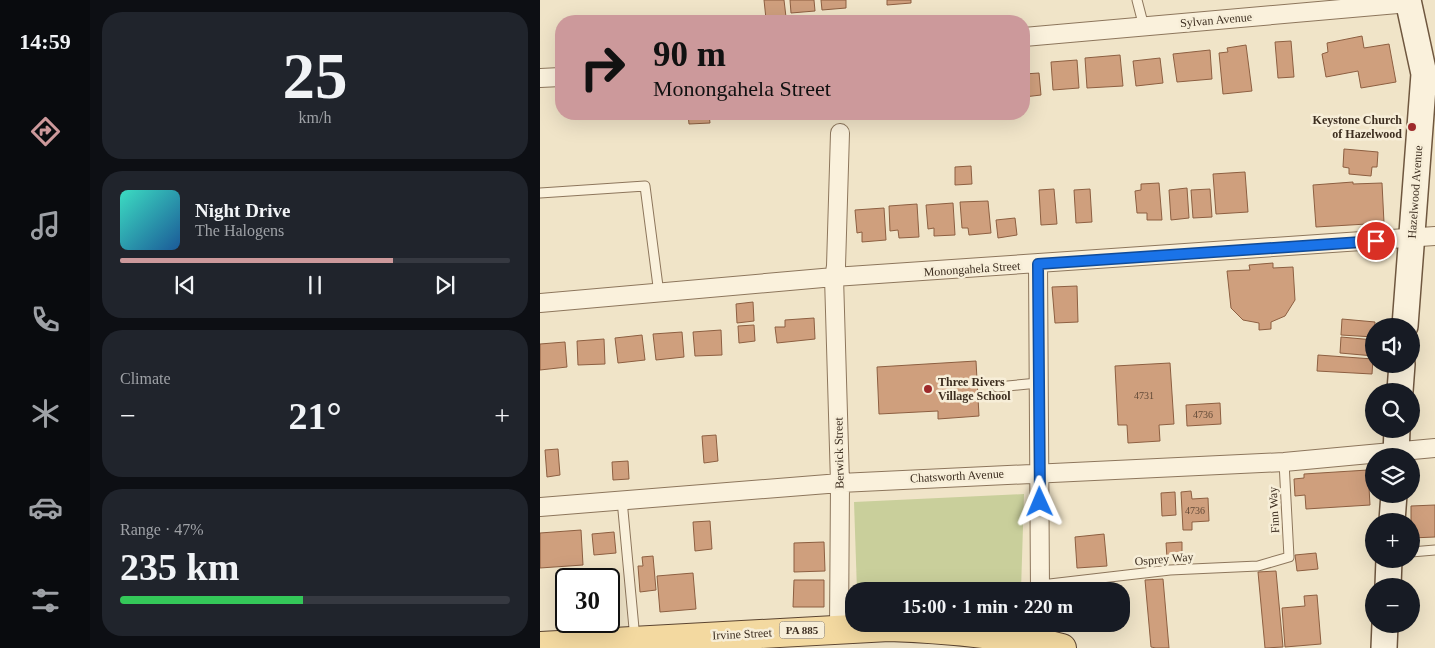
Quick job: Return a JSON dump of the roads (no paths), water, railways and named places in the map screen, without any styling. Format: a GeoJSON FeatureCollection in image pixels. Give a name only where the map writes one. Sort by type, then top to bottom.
{"type":"FeatureCollection","features":[{"type":"Feature","properties":{"kind":"main road","name":"Hazelwood Avenue"},"geometry":{"type":"LineString","coordinates":[[1407,318],[1423,237],[1424,74],[1408,1]]}},
{"type":"Feature","properties":{"kind":"main road","name":"Irvine Street"},"geometry":{"type":"LineString","coordinates":[[540,646],[839,628],[941,629],[1046,638]]}},
{"type":"Feature","properties":{"kind":"main road"},"geometry":{"type":"LineString","coordinates":[[1384,648],[1385,633]]}},
{"type":"Feature","properties":{"kind":"street","name":"Sylvan Avenue"},"geometry":{"type":"LineString","coordinates":[[1030,36],[1408,1]]}},
{"type":"Feature","properties":{"kind":"street"},"geometry":{"type":"LineString","coordinates":[[540,78],[555,77]]}},
{"type":"Feature","properties":{"kind":"street","name":"Berwick Street"},"geometry":{"type":"LineString","coordinates":[[839,628],[840,482],[834,277],[836,266],[840,133]]}},
{"type":"Feature","properties":{"kind":"street","name":"Monongahela Street"},"geometry":{"type":"LineString","coordinates":[[540,303],[659,294],[834,277],[1423,237]]}},
{"type":"Feature","properties":{"kind":"street"},"geometry":{"type":"LineString","coordinates":[[1038,264],[1040,582]]}},
{"type":"Feature","properties":{"kind":"street","name":"Chatsworth Avenue"},"geometry":{"type":"LineString","coordinates":[[540,507],[840,482],[1284,462],[1396,445],[1435,448]]}},
{"type":"Feature","properties":{"kind":"lane"},"geometry":{"type":"LineString","coordinates":[[1137,0],[1144,27]]}},
{"type":"Feature","properties":{"kind":"lane"},"geometry":{"type":"LineString","coordinates":[[545,192],[644,186],[659,294]]}},
{"type":"Feature","properties":{"kind":"lane"},"geometry":{"type":"LineString","coordinates":[[997,387],[1038,383]]}},
{"type":"Feature","properties":{"kind":"lane","name":"Finn Way"},"geometry":{"type":"LineString","coordinates":[[1284,462],[1289,557]]}},
{"type":"Feature","properties":{"kind":"lane"},"geometry":{"type":"LineString","coordinates":[[622,500],[635,639]]}},
{"type":"Feature","properties":{"kind":"lane"},"geometry":{"type":"LineString","coordinates":[[1420,551],[1435,550]]}},
{"type":"Feature","properties":{"kind":"lane","name":"Osprey Way"},"geometry":{"type":"LineString","coordinates":[[1083,582],[1170,570],[1258,566],[1289,557]]}},
{"type":"Feature","properties":{"kind":"place","name":"Keystone Church of Hazelwood"},"geometry":{"type":"Point","coordinates":[1412,127]}},
{"type":"Feature","properties":{"kind":"place","name":"Three Rivers Village School"},"geometry":{"type":"Point","coordinates":[928,389]}}]}
